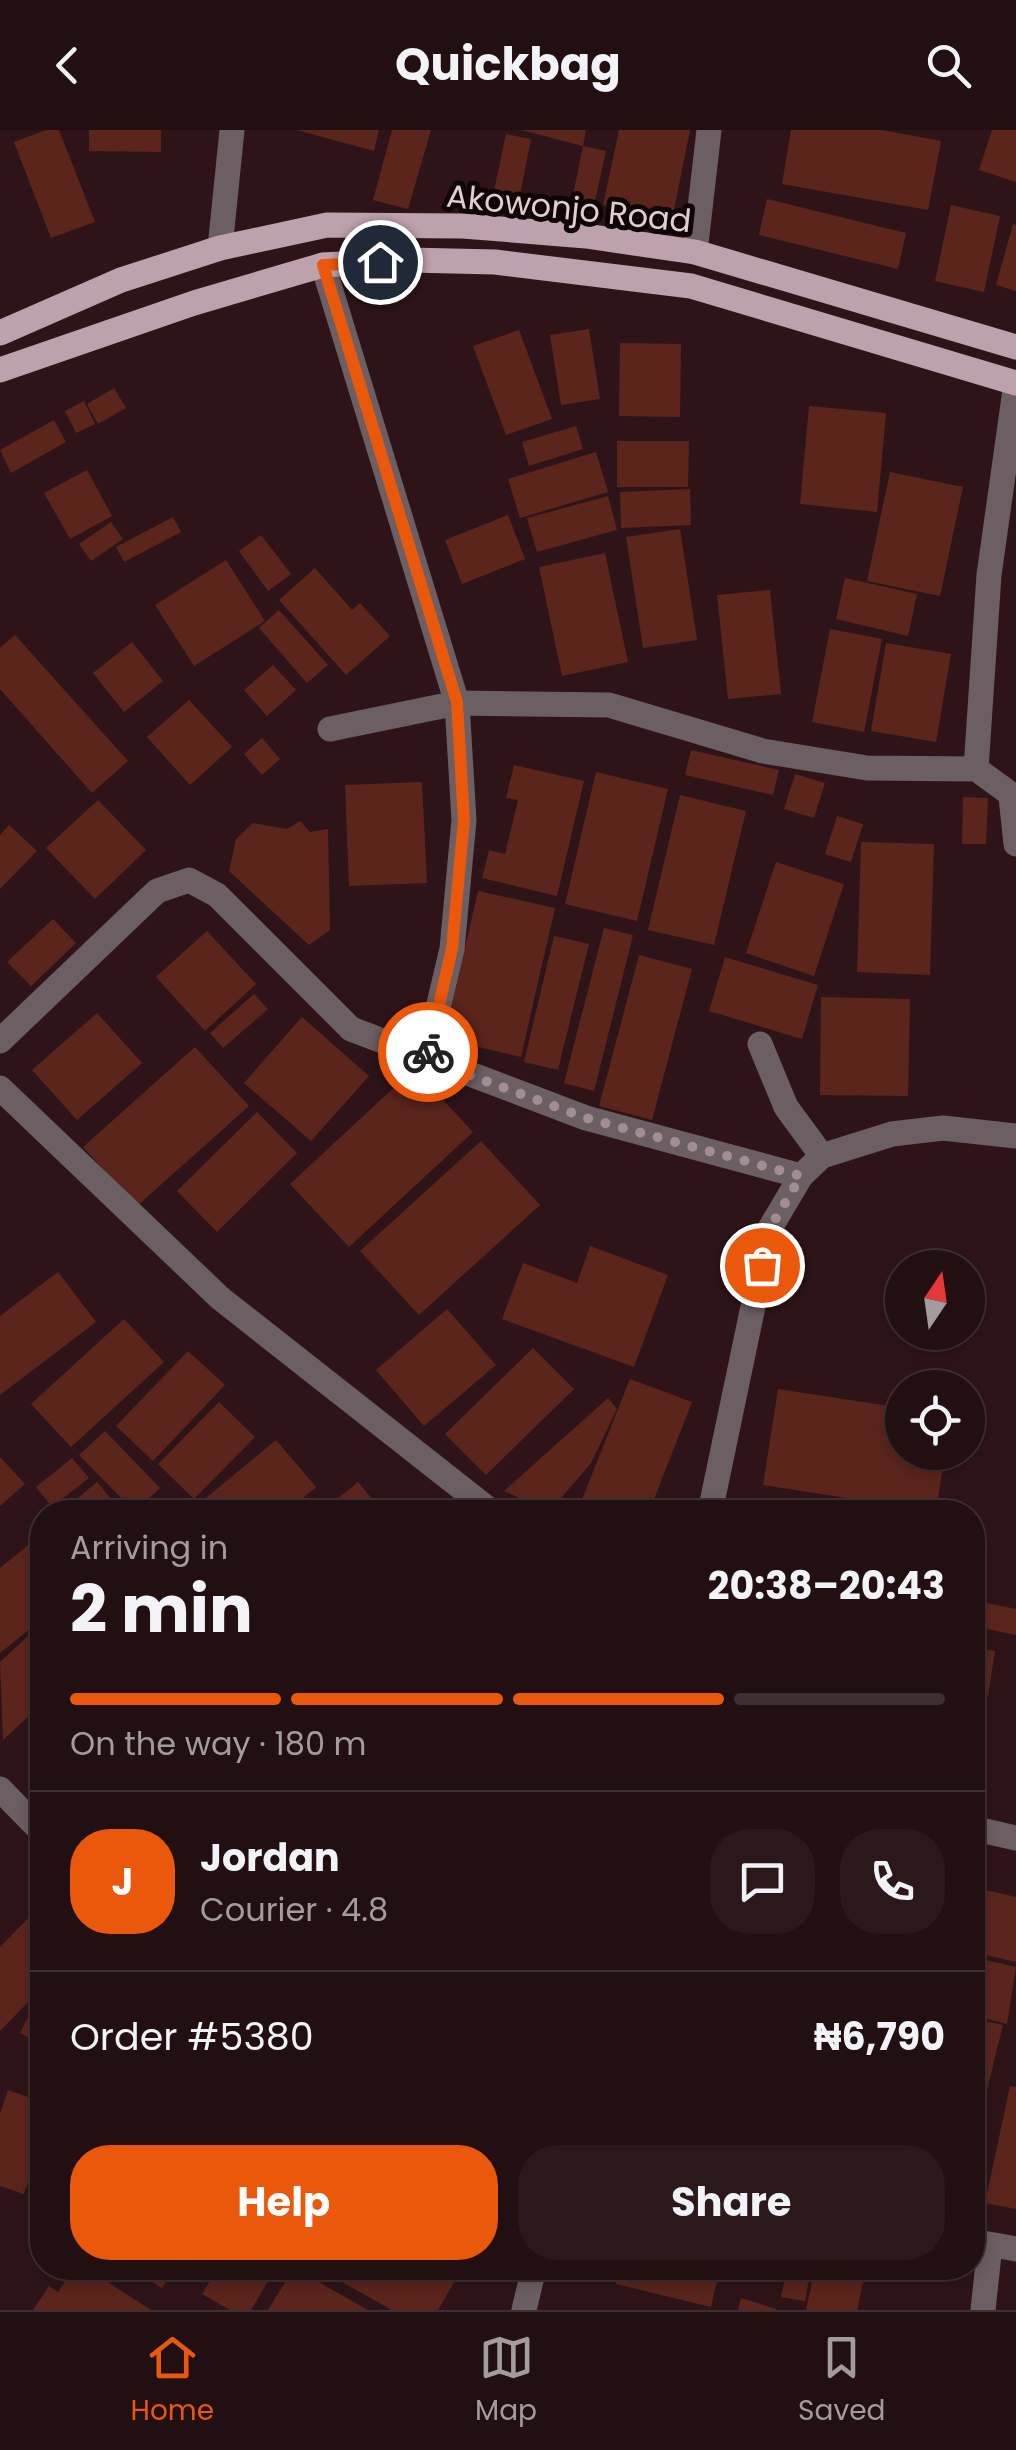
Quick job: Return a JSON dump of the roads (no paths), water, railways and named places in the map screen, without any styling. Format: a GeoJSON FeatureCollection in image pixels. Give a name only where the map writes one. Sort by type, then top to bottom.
{"type":"FeatureCollection","features":[{"type":"Feature","properties":{"kind":"main road","name":"Akowonjo Road"},"geometry":{"type":"LineString","coordinates":[[0,333],[121,280],[220,248],[327,225],[366,225],[516,230],[695,252],[1016,347]]}},
{"type":"Feature","properties":{"kind":"main road","name":"Akowonjo Road"},"geometry":{"type":"LineString","coordinates":[[0,370],[194,303],[323,265],[409,260],[494,262],[691,286],[1016,383]]}},
{"type":"Feature","properties":{"kind":"street"},"geometry":{"type":"LineString","coordinates":[[220,248],[232,130]]}},
{"type":"Feature","properties":{"kind":"street"},"geometry":{"type":"LineString","coordinates":[[695,252],[709,130]]}},
{"type":"Feature","properties":{"kind":"street"},"geometry":{"type":"LineString","coordinates":[[323,265],[457,702],[464,820],[452,949],[426,1059]]}},
{"type":"Feature","properties":{"kind":"street"},"geometry":{"type":"LineString","coordinates":[[976,769],[989,575],[1016,383]]}},
{"type":"Feature","properties":{"kind":"street"},"geometry":{"type":"LineString","coordinates":[[330,729],[457,702],[609,705],[763,751],[867,768],[976,769],[1014,797],[1016,844]]}},
{"type":"Feature","properties":{"kind":"street"},"geometry":{"type":"LineString","coordinates":[[0,1041],[157,891],[189,880],[217,895],[351,1029],[586,1118],[801,1176]]}},
{"type":"Feature","properties":{"kind":"street"},"geometry":{"type":"LineString","coordinates":[[760,1044],[786,1107],[822,1156]]}},
{"type":"Feature","properties":{"kind":"street"},"geometry":{"type":"LineString","coordinates":[[0,1088],[220,1298],[477,1500]]}},
{"type":"Feature","properties":{"kind":"street"},"geometry":{"type":"LineString","coordinates":[[713,1500],[769,1230],[801,1176],[822,1156],[892,1134],[942,1128],[1016,1136]]}},
{"type":"Feature","properties":{"kind":"street"},"geometry":{"type":"LineString","coordinates":[[0,1789],[30,1820]]}},
{"type":"Feature","properties":{"kind":"street"},"geometry":{"type":"LineString","coordinates":[[985,1831],[1016,1838]]}},
{"type":"Feature","properties":{"kind":"street"},"geometry":{"type":"LineString","coordinates":[[983,2310],[993,2245]]}},
{"type":"Feature","properties":{"kind":"street"},"geometry":{"type":"LineString","coordinates":[[524,2310],[531,2280]]}}]}
